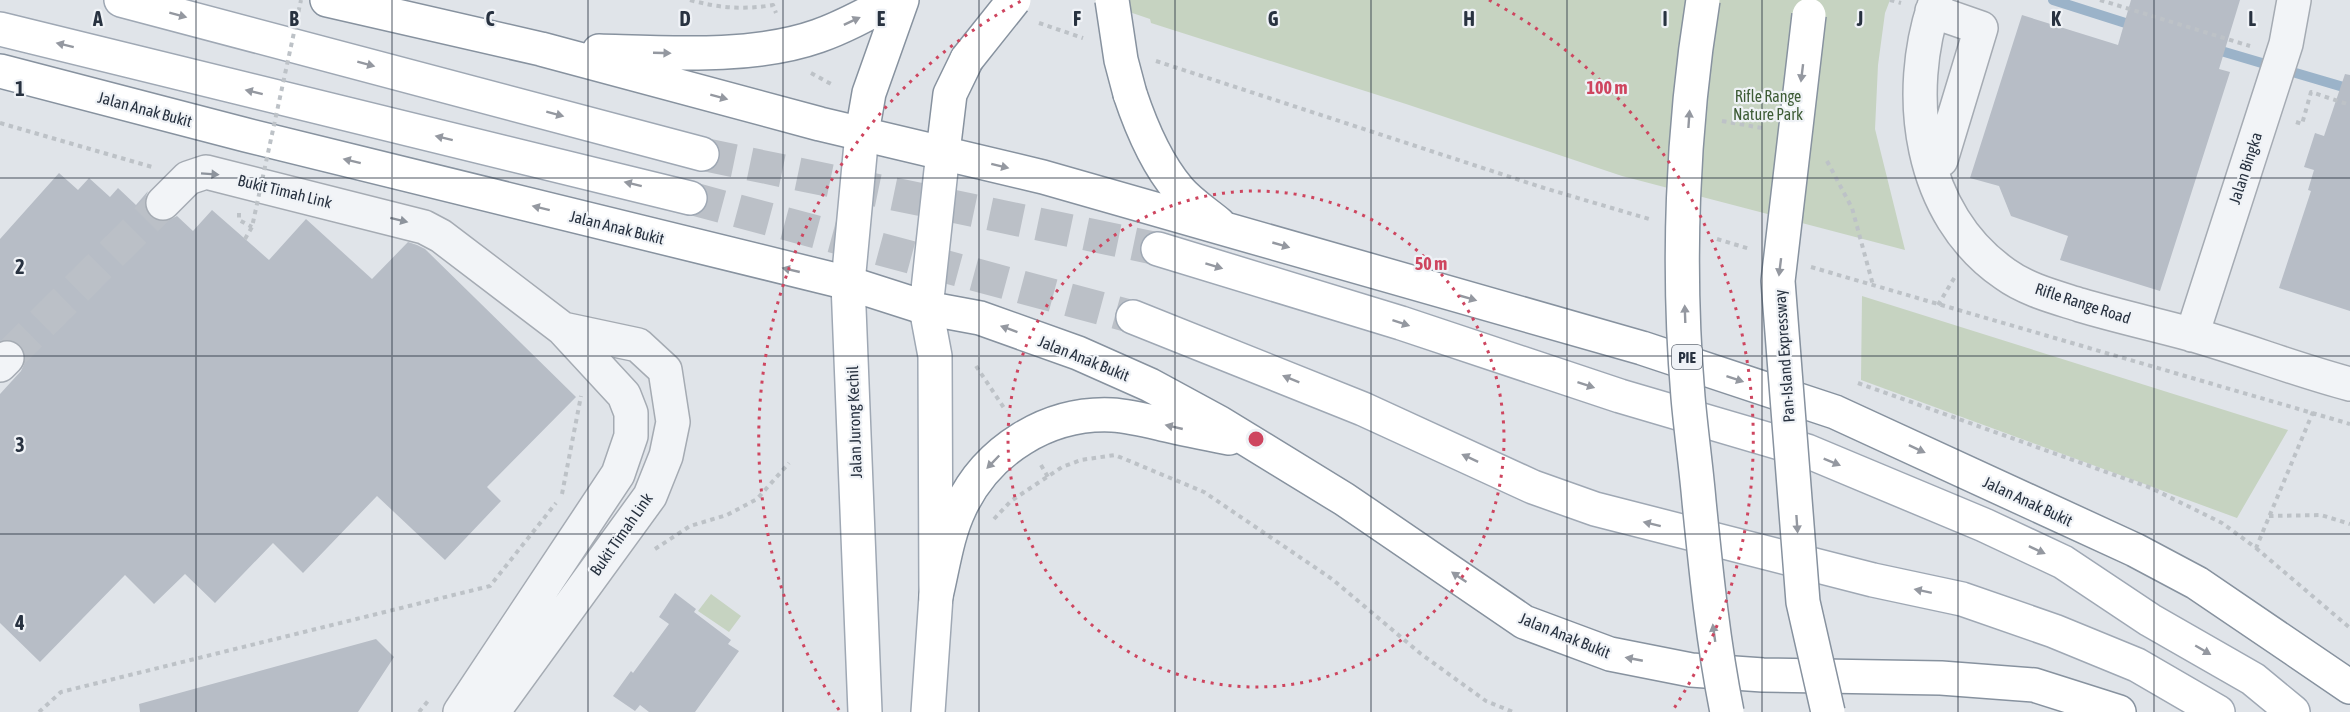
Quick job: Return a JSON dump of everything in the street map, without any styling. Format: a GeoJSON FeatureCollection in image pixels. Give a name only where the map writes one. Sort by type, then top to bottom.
{"type":"FeatureCollection","features":[{"type":"Feature","properties":{"kind":"main road"},"geometry":{"type":"LineString","coordinates":[[121,0],[702,154]]}},
{"type":"Feature","properties":{"kind":"main road","name":"Jalan Anak Bukit"},"geometry":{"type":"LineString","coordinates":[[327,0],[541,49],[820,124],[1042,177],[1642,348],[1835,412],[2135,550],[2197,583],[2350,687]]}},
{"type":"Feature","properties":{"kind":"main road"},"geometry":{"type":"LineString","coordinates":[[541,49],[685,54],[789,44],[836,29],[893,0]]}},
{"type":"Feature","properties":{"kind":"main road","name":"Jalan Jurong Kechil"},"geometry":{"type":"LineString","coordinates":[[864,712],[848,283],[862,133],[869,93],[902,0]]}},
{"type":"Feature","properties":{"kind":"main road"},"geometry":{"type":"LineString","coordinates":[[928,712],[936,596],[935,356],[926,308],[950,94],[967,59],[1014,0]]}},
{"type":"Feature","properties":{"kind":"main road"},"geometry":{"type":"LineString","coordinates":[[1112,0],[1119,49],[1130,94],[1148,140],[1180,190],[1224,229]]}},
{"type":"Feature","properties":{"kind":"main road","name":"PIE"},"geometry":{"type":"LineString","coordinates":[[1703,0],[1693,62],[1688,120],[1683,209],[1684,303],[1688,396],[1709,598],[1727,712]]}},
{"type":"Feature","properties":{"kind":"main road","name":"Pan-Island Expressway"},"geometry":{"type":"LineString","coordinates":[[1814,0],[1809,15],[1778,281],[1803,602],[1828,712]]}},
{"type":"Feature","properties":{"kind":"main road"},"geometry":{"type":"LineString","coordinates":[[0,29],[690,198]]}},
{"type":"Feature","properties":{"kind":"main road","name":"Jalan Anak Bukit"},"geometry":{"type":"LineString","coordinates":[[0,71],[257,138],[848,283],[926,308],[980,318],[1078,353],[1150,385],[1252,442],[1344,499],[1524,622],[1610,654],[1691,670],[1763,675],[1941,678],[2034,685],[2119,712]]}},
{"type":"Feature","properties":{"kind":"main road"},"geometry":{"type":"LineString","coordinates":[[1158,249],[1401,323],[1620,396],[1807,452],[1984,525],[2063,562],[2150,620],[2253,679],[2293,712]]}},
{"type":"Feature","properties":{"kind":"main road"},"geometry":{"type":"LineString","coordinates":[[1133,317],[1363,409],[1533,487],[1595,509],[1873,580],[1962,599],[2054,631],[2137,665],[2218,712]]}},
{"type":"Feature","properties":{"kind":"main road"},"geometry":{"type":"LineString","coordinates":[[936,596],[951,532],[960,507],[973,487],[991,463],[1009,447],[1050,424],[1083,417],[1113,415],[1252,442]]}},
{"type":"Feature","properties":{"kind":"street","name":"Jalan Bingka"},"geometry":{"type":"LineString","coordinates":[[2192,335],[2286,44],[2294,0]]}},
{"type":"Feature","properties":{"kind":"street","name":"Rifle Range Road"},"geometry":{"type":"LineString","coordinates":[[1934,5],[1924,48],[1919,92],[1936,152],[1931,175],[1949,213],[1974,248],[2006,275],[2043,294],[2192,335],[2350,384]]}},
{"type":"Feature","properties":{"kind":"street"},"geometry":{"type":"LineString","coordinates":[[1934,5],[1981,28],[1936,152]]}},
{"type":"Feature","properties":{"kind":"street","name":"Bukit Timah Link"},"geometry":{"type":"LineString","coordinates":[[188,178],[206,172],[215,173],[424,227],[441,237],[563,329],[624,395],[631,413],[631,435],[618,474],[536,626],[493,712]]}},
{"type":"Feature","properties":{"kind":"street"},"geometry":{"type":"LineString","coordinates":[[163,203],[188,178]]}},
{"type":"Feature","properties":{"kind":"street","name":"Bukit Timah Link"},"geometry":{"type":"LineString","coordinates":[[460,712],[650,496],[666,456],[673,422],[665,370],[638,345],[563,329]]}},
{"type":"Feature","properties":{"kind":"street"},"geometry":{"type":"LineString","coordinates":[[618,474],[650,496]]}},
{"type":"Feature","properties":{"kind":"path"},"geometry":{"type":"LineString","coordinates":[[245,239],[252,227],[301,0]]}},
{"type":"Feature","properties":{"kind":"path"},"geometry":{"type":"LineString","coordinates":[[690,0],[711,6],[749,9],[773,5],[789,44]]}},
{"type":"Feature","properties":{"kind":"path"},"geometry":{"type":"LineString","coordinates":[[2100,0],[2259,49],[2286,44]]}},
{"type":"Feature","properties":{"kind":"path"},"geometry":{"type":"LineString","coordinates":[[2267,102],[2302,124],[2311,92],[2350,105]]}},
{"type":"Feature","properties":{"kind":"path"},"geometry":{"type":"LineString","coordinates":[[0,123],[188,178]]}},
{"type":"Feature","properties":{"kind":"path"},"geometry":{"type":"LineString","coordinates":[[39,712],[61,692],[490,586],[563,493],[576,413],[582,393]]}},
{"type":"Feature","properties":{"kind":"path"},"geometry":{"type":"LineString","coordinates":[[989,524],[1011,501],[1062,467],[1081,460],[1114,455],[1204,492],[1332,579],[1421,654],[1486,701],[1513,712]]}},
{"type":"Feature","properties":{"kind":"path"},"geometry":{"type":"LineString","coordinates":[[648,554],[690,526],[727,515],[757,499],[789,463]]}},
{"type":"Feature","properties":{"kind":"path"},"geometry":{"type":"LineString","coordinates":[[2270,516],[2321,515],[2350,524]]}},
{"type":"Feature","properties":{"kind":"path"},"geometry":{"type":"LineString","coordinates":[[2256,548],[2350,628]]}},
{"type":"Feature","properties":{"kind":"green space","name":"Rifle Range Nature Park"},"geometry":{"type":"Polygon","coordinates":[[[1094,0],[1890,0],[1885,13],[1878,65],[1875,129],[1905,250],[1622,176],[1151,23],[1150,19],[1094,0]]]}},
{"type":"Feature","properties":{"kind":"green space"},"geometry":{"type":"Polygon","coordinates":[[[1862,296],[2288,430],[2237,518],[1861,380],[1862,296]]]}},
{"type":"Feature","properties":{"kind":"green space"},"geometry":{"type":"Polygon","coordinates":[[[711,594],[741,616],[729,632],[698,611],[711,594]]]}},
{"type":"Feature","properties":{"kind":"building"},"geometry":{"type":"Polygon","coordinates":[[[2131,0],[2240,0],[2219,69],[2230,72],[2160,291],[2060,260],[2068,236],[2011,216],[1999,186],[1970,178],[2022,15],[2118,45],[2131,0]]]}},
{"type":"Feature","properties":{"kind":"building"},"geometry":{"type":"Polygon","coordinates":[[[2345,74],[2350,75],[2350,311],[2279,288],[2311,191],[2308,190],[2314,170],[2304,167],[2315,133],[2324,136],[2345,74]]]}},
{"type":"Feature","properties":{"kind":"building"},"geometry":{"type":"Polygon","coordinates":[[[59,173],[78,190],[89,178],[110,197],[118,188],[136,205],[148,191],[145,207],[150,217],[158,221],[167,221],[177,216],[193,231],[212,210],[269,260],[306,219],[372,279],[408,242],[417,245],[425,249],[576,397],[487,487],[501,501],[445,560],[377,496],[303,573],[273,543],[215,603],[185,574],[154,604],[125,575],[40,662],[0,623],[0,394],[21,371],[25,362],[25,353],[20,344],[11,340],[0,341],[0,239],[59,173]]]}},
{"type":"Feature","properties":{"kind":"building"},"geometry":{"type":"Polygon","coordinates":[[[675,593],[696,609],[694,612],[731,640],[728,644],[739,651],[695,712],[649,712],[640,705],[635,711],[613,696],[669,624],[659,617],[675,593]]]}},
{"type":"Feature","properties":{"kind":"building"},"geometry":{"type":"Polygon","coordinates":[[[376,639],[394,657],[358,712],[140,712],[139,704],[376,639]]]}},
{"type":"Feature","properties":{"kind":"waterway"},"geometry":{"type":"LineString","coordinates":[[2053,0],[2138,27]]}},
{"type":"Feature","properties":{"kind":"waterway"},"geometry":{"type":"LineString","coordinates":[[2211,48],[2350,89]]}},
{"type":"Feature","properties":{"kind":"tunnel"},"geometry":{"type":"LineString","coordinates":[[702,154],[1158,249]]}},
{"type":"Feature","properties":{"kind":"tunnel"},"geometry":{"type":"LineString","coordinates":[[690,198],[1133,317]]}},
{"type":"Feature","properties":{"kind":"tunnel"},"geometry":{"type":"LineString","coordinates":[[7,358],[163,203]]}}]}
